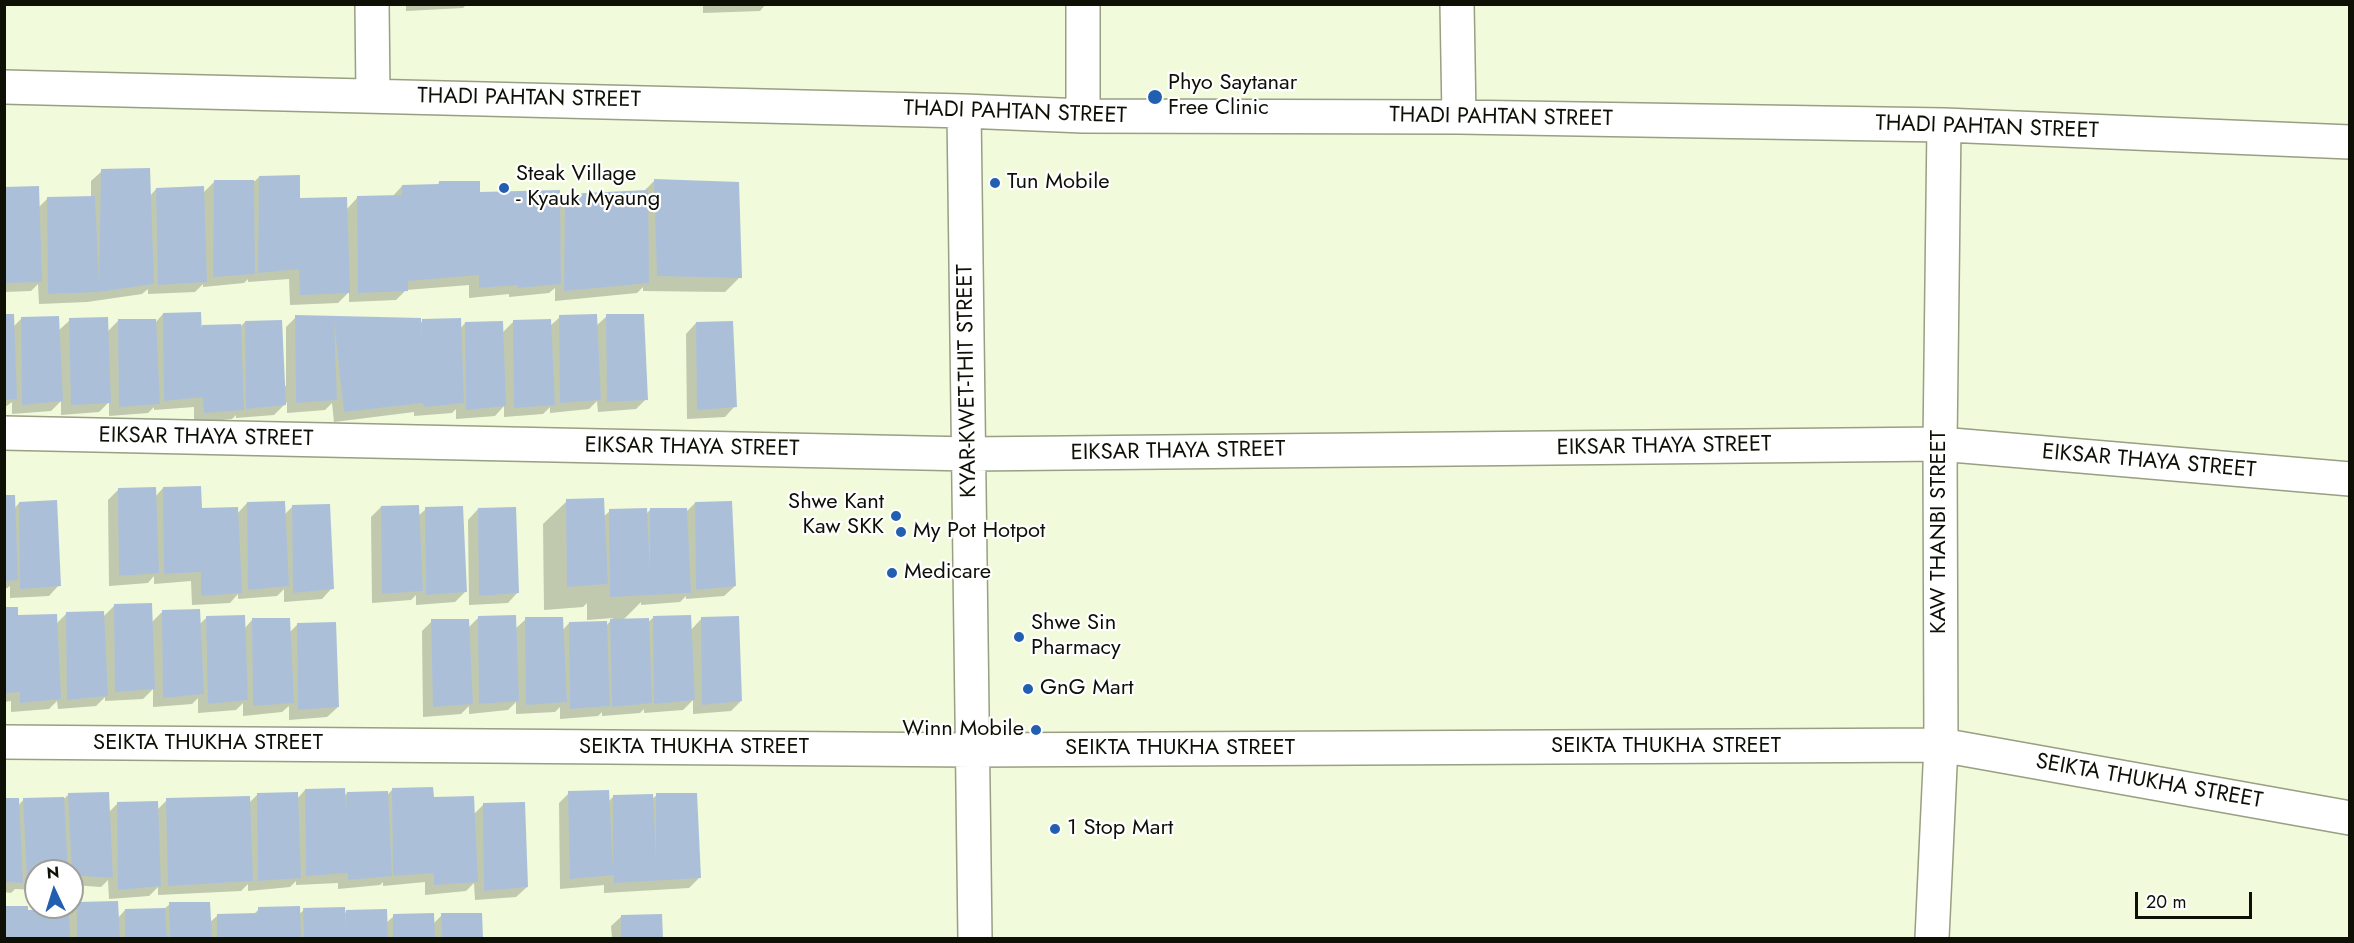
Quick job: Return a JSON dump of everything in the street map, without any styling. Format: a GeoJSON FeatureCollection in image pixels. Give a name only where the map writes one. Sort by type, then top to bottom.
{"type":"FeatureCollection","features":[{"type":"Feature","properties":{"kind":"street"},"geometry":{"type":"LineString","coordinates":[[372,4],[374,95]]}},
{"type":"Feature","properties":{"kind":"street"},"geometry":{"type":"LineString","coordinates":[[1083,4],[1083,116]]}},
{"type":"Feature","properties":{"kind":"street"},"geometry":{"type":"LineString","coordinates":[[1457,4],[1460,117]]}},
{"type":"Feature","properties":{"kind":"street","name":"THADI PAHTAN STREET"},"geometry":{"type":"LineString","coordinates":[[4,87],[374,95],[1083,116],[1460,117],[1944,125],[2349,142]]}},
{"type":"Feature","properties":{"kind":"street","name":"KYAR-KWET-THIT STREET"},"geometry":{"type":"LineString","coordinates":[[964,111],[975,939]]}},
{"type":"Feature","properties":{"kind":"street","name":"KAW THANBI STREET"},"geometry":{"type":"LineString","coordinates":[[1932,939],[1941,745],[1940,444],[1944,125]]}},
{"type":"Feature","properties":{"kind":"street","name":"EIKSAR THAYA STREET"},"geometry":{"type":"LineString","coordinates":[[4,433],[969,454],[1940,444],[2349,479]]}},
{"type":"Feature","properties":{"kind":"street","name":"SEIKTA THUKHA STREET"},"geometry":{"type":"LineString","coordinates":[[4,742],[972,750],[1941,745],[2349,818]]}},
{"type":"Feature","properties":{"kind":"building"},"geometry":{"type":"Polygon","coordinates":[[[150,168],[154,284],[98,292],[48,294],[47,197],[95,196],[99,281],[101,169],[150,168]]]}},
{"type":"Feature","properties":{"kind":"building"},"geometry":{"type":"Polygon","coordinates":[[[300,175],[300,198],[347,197],[350,293],[300,295],[299,269],[258,273],[259,176],[300,175]]]}},
{"type":"Feature","properties":{"kind":"building"},"geometry":{"type":"Polygon","coordinates":[[[654,179],[739,182],[742,278],[657,276],[654,179]]]}},
{"type":"Feature","properties":{"kind":"building"},"geometry":{"type":"Polygon","coordinates":[[[214,180],[254,180],[255,274],[213,277],[214,180]]]}},
{"type":"Feature","properties":{"kind":"building"},"geometry":{"type":"Polygon","coordinates":[[[439,181],[480,181],[480,192],[560,190],[561,284],[518,288],[518,285],[479,288],[479,275],[408,281],[408,291],[358,293],[357,196],[402,195],[402,185],[439,184],[439,181]]]}},
{"type":"Feature","properties":{"kind":"building"},"geometry":{"type":"Polygon","coordinates":[[[39,186],[42,282],[4,283],[4,187],[39,186]]]}},
{"type":"Feature","properties":{"kind":"building"},"geometry":{"type":"Polygon","coordinates":[[[204,186],[207,282],[158,285],[156,188],[204,186]]]}},
{"type":"Feature","properties":{"kind":"building"},"geometry":{"type":"Polygon","coordinates":[[[648,190],[649,283],[564,291],[565,194],[648,190]]]}},
{"type":"Feature","properties":{"kind":"building"},"geometry":{"type":"Polygon","coordinates":[[[201,312],[202,335],[202,325],[241,324],[244,410],[204,413],[203,397],[164,401],[163,313],[201,312]]]}},
{"type":"Feature","properties":{"kind":"building"},"geometry":{"type":"Polygon","coordinates":[[[5,314],[14,314],[17,399],[5,400],[5,314]]]}},
{"type":"Feature","properties":{"kind":"building"},"geometry":{"type":"Polygon","coordinates":[[[597,314],[601,400],[560,403],[559,315],[597,314]]]}},
{"type":"Feature","properties":{"kind":"building"},"geometry":{"type":"Polygon","coordinates":[[[606,314],[644,314],[648,400],[607,402],[606,314]]]}},
{"type":"Feature","properties":{"kind":"building"},"geometry":{"type":"Polygon","coordinates":[[[295,315],[421,318],[422,339],[422,319],[461,318],[464,403],[424,407],[423,403],[344,412],[334,321],[337,400],[296,403],[295,315]]]}},
{"type":"Feature","properties":{"kind":"building"},"geometry":{"type":"Polygon","coordinates":[[[59,316],[63,401],[22,405],[21,317],[59,316]]]}},
{"type":"Feature","properties":{"kind":"building"},"geometry":{"type":"Polygon","coordinates":[[[108,317],[111,403],[71,405],[69,318],[108,317]]]}},
{"type":"Feature","properties":{"kind":"building"},"geometry":{"type":"Polygon","coordinates":[[[118,319],[156,319],[160,404],[119,407],[118,319]]]}},
{"type":"Feature","properties":{"kind":"building"},"geometry":{"type":"Polygon","coordinates":[[[551,319],[555,405],[514,408],[513,320],[551,319]]]}},
{"type":"Feature","properties":{"kind":"building"},"geometry":{"type":"Polygon","coordinates":[[[282,320],[286,405],[246,409],[245,321],[282,320]]]}},
{"type":"Feature","properties":{"kind":"building"},"geometry":{"type":"Polygon","coordinates":[[[503,321],[506,406],[466,410],[465,322],[503,321]]]}},
{"type":"Feature","properties":{"kind":"building"},"geometry":{"type":"Polygon","coordinates":[[[733,321],[737,407],[697,410],[696,322],[733,321]]]}},
{"type":"Feature","properties":{"kind":"building"},"geometry":{"type":"Polygon","coordinates":[[[201,486],[202,508],[238,507],[242,593],[201,596],[201,572],[164,574],[163,487],[201,486]]]}},
{"type":"Feature","properties":{"kind":"building"},"geometry":{"type":"Polygon","coordinates":[[[156,487],[159,573],[119,576],[118,488],[156,487]]]}},
{"type":"Feature","properties":{"kind":"building"},"geometry":{"type":"Polygon","coordinates":[[[4,495],[15,495],[18,580],[4,581],[4,495]]]}},
{"type":"Feature","properties":{"kind":"building"},"geometry":{"type":"Polygon","coordinates":[[[604,498],[608,584],[567,587],[566,499],[604,498]]]}},
{"type":"Feature","properties":{"kind":"building"},"geometry":{"type":"Polygon","coordinates":[[[57,500],[61,586],[20,589],[19,502],[57,500]]]}},
{"type":"Feature","properties":{"kind":"building"},"geometry":{"type":"Polygon","coordinates":[[[285,501],[289,586],[248,590],[247,502],[285,501]]]}},
{"type":"Feature","properties":{"kind":"building"},"geometry":{"type":"Polygon","coordinates":[[[732,501],[736,586],[696,590],[695,502],[732,501]]]}},
{"type":"Feature","properties":{"kind":"building"},"geometry":{"type":"Polygon","coordinates":[[[330,504],[334,589],[293,593],[292,505],[330,504]]]}},
{"type":"Feature","properties":{"kind":"building"},"geometry":{"type":"Polygon","coordinates":[[[419,505],[423,591],[382,594],[381,506],[419,505]]]}},
{"type":"Feature","properties":{"kind":"building"},"geometry":{"type":"Polygon","coordinates":[[[463,506],[467,592],[426,595],[425,507],[463,506]]]}},
{"type":"Feature","properties":{"kind":"building"},"geometry":{"type":"Polygon","coordinates":[[[516,507],[519,593],[479,596],[478,508],[516,507]]]}},
{"type":"Feature","properties":{"kind":"building"},"geometry":{"type":"Polygon","coordinates":[[[647,508],[650,572],[650,508],[687,508],[691,593],[610,597],[609,509],[647,508]]]}},
{"type":"Feature","properties":{"kind":"building"},"geometry":{"type":"Polygon","coordinates":[[[152,603],[155,689],[115,692],[114,604],[152,603]]]}},
{"type":"Feature","properties":{"kind":"building"},"geometry":{"type":"Polygon","coordinates":[[[4,607],[18,607],[18,615],[57,614],[61,699],[20,703],[20,692],[4,693],[4,607]]]}},
{"type":"Feature","properties":{"kind":"building"},"geometry":{"type":"Polygon","coordinates":[[[200,609],[204,694],[163,698],[162,610],[200,609]]]}},
{"type":"Feature","properties":{"kind":"building"},"geometry":{"type":"Polygon","coordinates":[[[104,611],[108,696],[67,700],[66,612],[104,611]]]}},
{"type":"Feature","properties":{"kind":"building"},"geometry":{"type":"Polygon","coordinates":[[[245,615],[248,700],[208,704],[206,616],[245,615]]]}},
{"type":"Feature","properties":{"kind":"building"},"geometry":{"type":"Polygon","coordinates":[[[516,615],[519,701],[479,704],[478,616],[516,615]]]}},
{"type":"Feature","properties":{"kind":"building"},"geometry":{"type":"Polygon","coordinates":[[[691,615],[695,700],[654,704],[653,616],[691,615]]]}},
{"type":"Feature","properties":{"kind":"building"},"geometry":{"type":"Polygon","coordinates":[[[739,616],[742,701],[702,705],[701,617],[739,616]]]}},
{"type":"Feature","properties":{"kind":"building"},"geometry":{"type":"Polygon","coordinates":[[[525,617],[563,617],[567,702],[526,705],[525,617]]]}},
{"type":"Feature","properties":{"kind":"building"},"geometry":{"type":"Polygon","coordinates":[[[252,618],[290,618],[294,703],[253,706],[252,618]]]}},
{"type":"Feature","properties":{"kind":"building"},"geometry":{"type":"Polygon","coordinates":[[[649,618],[652,703],[612,707],[610,619],[649,618]]]}},
{"type":"Feature","properties":{"kind":"building"},"geometry":{"type":"Polygon","coordinates":[[[431,619],[469,619],[473,704],[433,707],[431,619]]]}},
{"type":"Feature","properties":{"kind":"building"},"geometry":{"type":"Polygon","coordinates":[[[607,621],[610,706],[570,709],[569,622],[607,621]]]}},
{"type":"Feature","properties":{"kind":"building"},"geometry":{"type":"Polygon","coordinates":[[[336,622],[339,707],[298,710],[297,623],[336,622]]]}},
{"type":"Feature","properties":{"kind":"building"},"geometry":{"type":"Polygon","coordinates":[[[433,787],[434,797],[474,796],[478,882],[434,885],[434,873],[393,876],[392,788],[433,787]]]}},
{"type":"Feature","properties":{"kind":"building"},"geometry":{"type":"Polygon","coordinates":[[[345,788],[346,811],[347,792],[388,791],[392,876],[348,880],[348,873],[306,876],[305,789],[345,788]]]}},
{"type":"Feature","properties":{"kind":"building"},"geometry":{"type":"Polygon","coordinates":[[[609,790],[613,869],[613,795],[653,794],[656,857],[656,793],[697,793],[701,878],[614,883],[614,875],[570,879],[568,791],[609,790]]]}},
{"type":"Feature","properties":{"kind":"building"},"geometry":{"type":"Polygon","coordinates":[[[109,792],[113,878],[84,876],[84,859],[71,859],[68,793],[109,792]]]}},
{"type":"Feature","properties":{"kind":"building"},"geometry":{"type":"Polygon","coordinates":[[[298,792],[301,878],[258,881],[257,793],[298,792]]]}},
{"type":"Feature","properties":{"kind":"building"},"geometry":{"type":"Polygon","coordinates":[[[250,796],[253,881],[168,886],[166,798],[250,796]]]}},
{"type":"Feature","properties":{"kind":"building"},"geometry":{"type":"Polygon","coordinates":[[[64,797],[67,859],[26,859],[23,798],[64,797]]]}},
{"type":"Feature","properties":{"kind":"building"},"geometry":{"type":"Polygon","coordinates":[[[4,798],[19,798],[23,883],[4,882],[4,798]]]}},
{"type":"Feature","properties":{"kind":"building"},"geometry":{"type":"Polygon","coordinates":[[[158,801],[161,886],[118,890],[117,802],[158,801]]]}},
{"type":"Feature","properties":{"kind":"building"},"geometry":{"type":"Polygon","coordinates":[[[525,802],[528,887],[484,891],[483,803],[525,802]]]}},
{"type":"Feature","properties":{"kind":"building"},"geometry":{"type":"Polygon","coordinates":[[[118,901],[120,938],[77,938],[77,919],[84,919],[84,902],[118,901]]]}},
{"type":"Feature","properties":{"kind":"building"},"geometry":{"type":"Polygon","coordinates":[[[169,902],[210,902],[212,938],[170,938],[169,902]]]}},
{"type":"Feature","properties":{"kind":"building"},"geometry":{"type":"Polygon","coordinates":[[[4,906],[24,906],[24,919],[69,919],[70,938],[4,938],[4,906]]]}},
{"type":"Feature","properties":{"kind":"building"},"geometry":{"type":"Polygon","coordinates":[[[300,906],[301,938],[217,938],[217,914],[258,913],[258,907],[300,906]]]}},
{"type":"Feature","properties":{"kind":"building"},"geometry":{"type":"Polygon","coordinates":[[[345,907],[346,931],[346,910],[387,909],[388,938],[304,938],[303,908],[345,907]]]}},
{"type":"Feature","properties":{"kind":"building"},"geometry":{"type":"Polygon","coordinates":[[[165,908],[167,938],[125,938],[125,909],[165,908]]]}},
{"type":"Feature","properties":{"kind":"building"},"geometry":{"type":"Polygon","coordinates":[[[434,913],[435,938],[393,938],[393,914],[434,913]]]}},
{"type":"Feature","properties":{"kind":"building"},"geometry":{"type":"Polygon","coordinates":[[[441,913],[482,913],[483,938],[442,938],[441,913]]]}},
{"type":"Feature","properties":{"kind":"building"},"geometry":{"type":"Polygon","coordinates":[[[662,914],[663,938],[621,938],[621,915],[662,914]]]}},
{"type":"Feature","properties":{"kind":"place","name":"Phyo Saytanar Free Clinic"},"geometry":{"type":"Point","coordinates":[1155,97]}},
{"type":"Feature","properties":{"kind":"place","name":"Tun Mobile"},"geometry":{"type":"Point","coordinates":[995,183]}},
{"type":"Feature","properties":{"kind":"place","name":"Steak Village - Kyauk Myaung"},"geometry":{"type":"Point","coordinates":[504,188]}},
{"type":"Feature","properties":{"kind":"place","name":"Shwe Kant Kaw SKK"},"geometry":{"type":"Point","coordinates":[896,516]}},
{"type":"Feature","properties":{"kind":"place","name":"My Pot Hotpot"},"geometry":{"type":"Point","coordinates":[901,532]}},
{"type":"Feature","properties":{"kind":"place","name":"Medicare"},"geometry":{"type":"Point","coordinates":[892,573]}},
{"type":"Feature","properties":{"kind":"place","name":"Shwe Sin Pharmacy"},"geometry":{"type":"Point","coordinates":[1019,637]}},
{"type":"Feature","properties":{"kind":"place","name":"GnG Mart"},"geometry":{"type":"Point","coordinates":[1028,689]}},
{"type":"Feature","properties":{"kind":"place","name":"Winn Mobile"},"geometry":{"type":"Point","coordinates":[1036,730]}},
{"type":"Feature","properties":{"kind":"place","name":"1 Stop Mart"},"geometry":{"type":"Point","coordinates":[1055,829]}}]}
